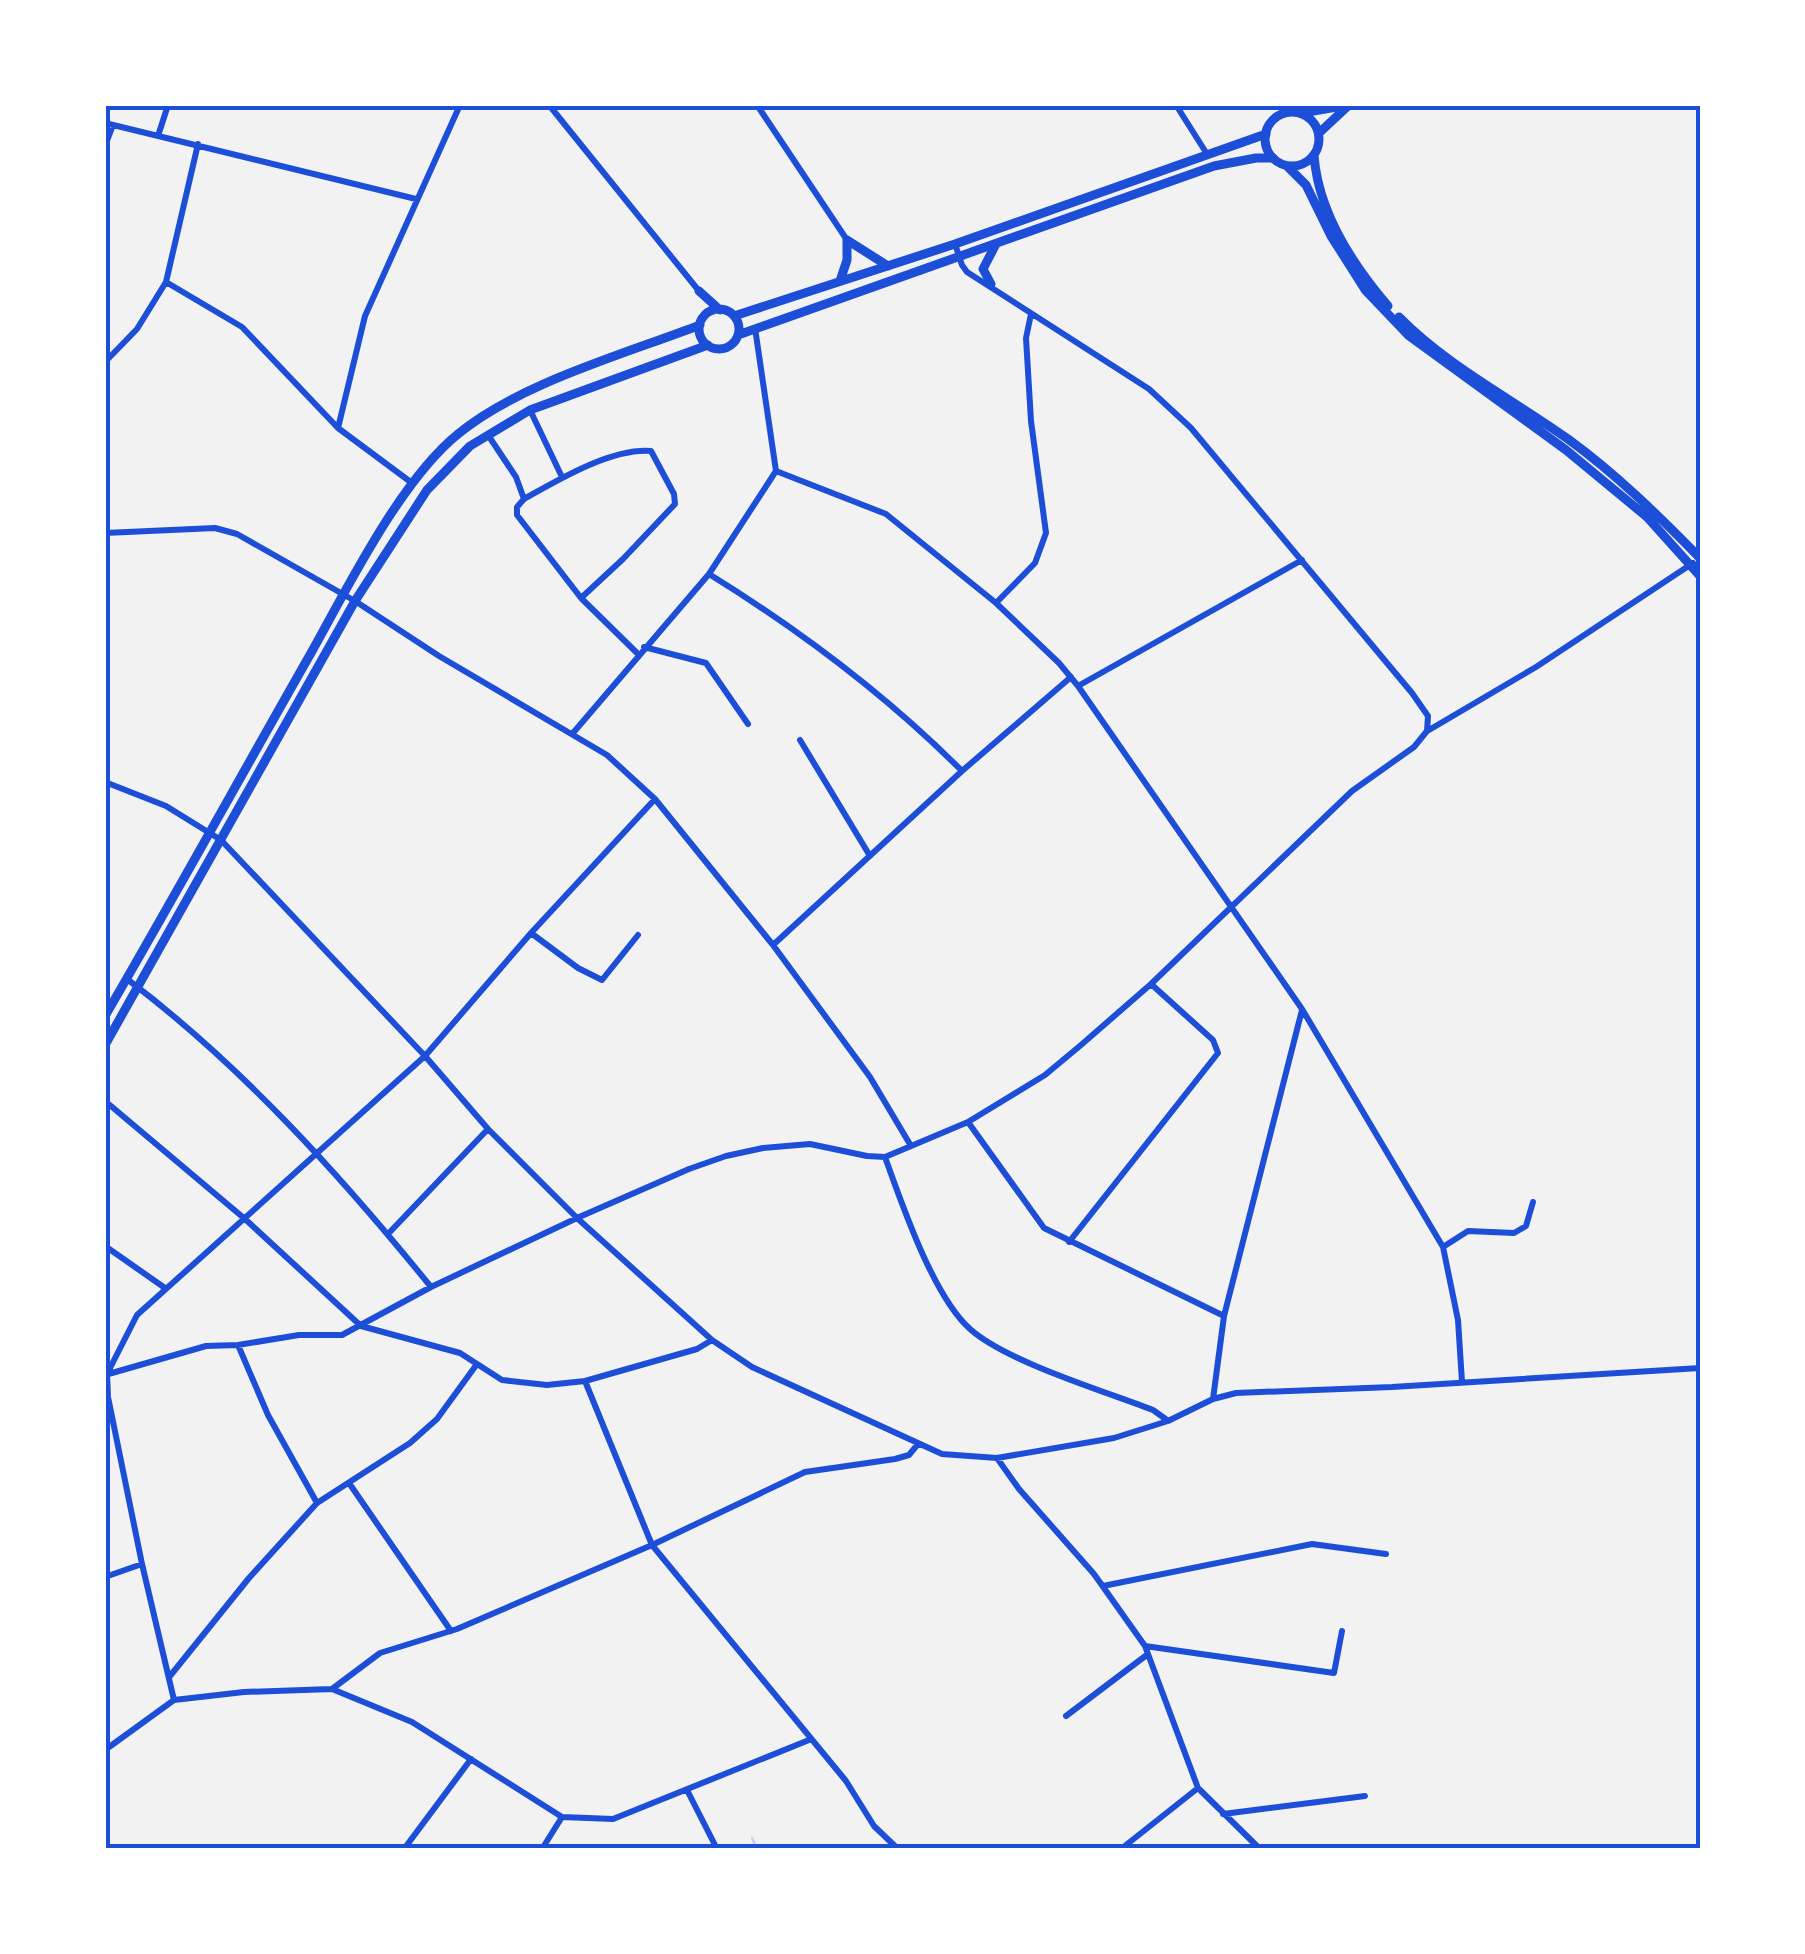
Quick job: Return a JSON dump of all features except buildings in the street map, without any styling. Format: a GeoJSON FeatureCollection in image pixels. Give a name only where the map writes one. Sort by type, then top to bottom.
{"type":"FeatureCollection","features":[{"type":"Feature","properties":{"kind":"main road"},"geometry":{"type":"LineString","coordinates":[[1301,113],[1349,105]]}},
{"type":"Feature","properties":{"kind":"main road"},"geometry":{"type":"LineString","coordinates":[[1349,105],[1319,133],[1314,156],[1317,180],[1334,228],[1385,303],[1424,338],[1568,440],[1652,509],[1700,558]]}},
{"type":"Feature","properties":{"kind":"main road"},"geometry":{"type":"LineString","coordinates":[[1319,133],[1312,120],[1287,108],[1273,120],[1265,143],[1273,158],[1306,185],[1331,236],[1366,291],[1408,335],[1566,450],[1648,517],[1700,576]]}},
{"type":"Feature","properties":{"kind":"main road"},"geometry":{"type":"LineString","coordinates":[[700,291],[720,310],[734,316],[955,244],[1266,134]]}},
{"type":"Feature","properties":{"kind":"main road"},"geometry":{"type":"LineString","coordinates":[[1287,166],[1302,164],[1314,156]]}},
{"type":"Feature","properties":{"kind":"main road"},"geometry":{"type":"LineString","coordinates":[[105,1046],[355,600],[427,490],[470,446],[530,410],[708,345],[726,348],[738,335],[755,327],[1214,166],[1273,158]]}},
{"type":"Feature","properties":{"kind":"main road"},"geometry":{"type":"LineString","coordinates":[[846,240],[888,266]]}},
{"type":"Feature","properties":{"kind":"main road"},"geometry":{"type":"LineString","coordinates":[[840,281],[847,260],[846,240]]}},
{"type":"Feature","properties":{"kind":"main road"},"geometry":{"type":"LineString","coordinates":[[991,284],[984,269],[996,244]]}},
{"type":"Feature","properties":{"kind":"main road"},"geometry":{"type":"LineString","coordinates":[[700,291],[701,336],[708,345]]}},
{"type":"Feature","properties":{"kind":"main road"},"geometry":{"type":"LineString","coordinates":[[105,1016],[344,594],[412,483],[459,432],[502,406],[532,390],[702,322],[720,310]]}},
{"type":"Feature","properties":{"kind":"main road"},"geometry":{"type":"LineString","coordinates":[[734,316],[738,335]]}},
{"type":"Feature","properties":{"kind":"street"},"geometry":{"type":"LineString","coordinates":[[158,136],[168,105]]}},
{"type":"Feature","properties":{"kind":"street"},"geometry":{"type":"LineString","coordinates":[[338,428],[366,316],[460,105]]}},
{"type":"Feature","properties":{"kind":"street"},"geometry":{"type":"LineString","coordinates":[[549,105],[700,291]]}},
{"type":"Feature","properties":{"kind":"street"},"geometry":{"type":"LineString","coordinates":[[757,105],[846,240]]}},
{"type":"Feature","properties":{"kind":"street"},"geometry":{"type":"LineString","coordinates":[[1176,105],[1207,154]]}},
{"type":"Feature","properties":{"kind":"street"},"geometry":{"type":"LineString","coordinates":[[105,146],[109,124],[416,199]]}},
{"type":"Feature","properties":{"kind":"street"},"geometry":{"type":"LineString","coordinates":[[105,362],[137,329],[166,282],[198,144]]}},
{"type":"Feature","properties":{"kind":"street"},"geometry":{"type":"LineString","coordinates":[[955,244],[967,272],[1104,358],[1161,399],[1190,428],[1412,693],[1428,716],[1428,731]]}},
{"type":"Feature","properties":{"kind":"street"},"geometry":{"type":"LineString","coordinates":[[166,282],[242,328],[338,428],[412,483]]}},
{"type":"Feature","properties":{"kind":"street"},"geometry":{"type":"LineString","coordinates":[[996,603],[1035,563],[1046,533],[1031,421],[1026,338],[1031,314]]}},
{"type":"Feature","properties":{"kind":"street"},"geometry":{"type":"LineString","coordinates":[[573,733],[709,574],[776,470],[755,327]]}},
{"type":"Feature","properties":{"kind":"street"},"geometry":{"type":"LineString","coordinates":[[530,410],[562,477]]}},
{"type":"Feature","properties":{"kind":"street"},"geometry":{"type":"LineString","coordinates":[[488,435],[516,477],[524,499]]}},
{"type":"Feature","properties":{"kind":"street"},"geometry":{"type":"LineString","coordinates":[[580,598],[674,504],[674,494],[651,452],[638,450],[620,455],[562,477],[517,507],[517,515],[580,598],[638,654]]}},
{"type":"Feature","properties":{"kind":"street"},"geometry":{"type":"LineString","coordinates":[[776,470],[886,514],[996,603],[1071,676],[1302,1009],[1443,1247],[1456,1306],[1462,1382]]}},
{"type":"Feature","properties":{"kind":"street"},"geometry":{"type":"LineString","coordinates":[[105,532],[215,528],[237,534],[355,600],[439,656],[606,755],[655,799],[773,944],[870,1077],[912,1146]]}},
{"type":"Feature","properties":{"kind":"street"},"geometry":{"type":"LineString","coordinates":[[106,1373],[206,1346],[342,1334],[576,1218],[689,1169],[763,1148],[810,1144],[885,1156],[968,1122],[1045,1075],[1151,984],[1352,791],[1414,747],[1428,731],[1536,666],[1700,558]]}},
{"type":"Feature","properties":{"kind":"street"},"geometry":{"type":"LineString","coordinates":[[1078,686],[1302,560]]}},
{"type":"Feature","properties":{"kind":"street"},"geometry":{"type":"LineString","coordinates":[[709,574],[830,654],[962,771]]}},
{"type":"Feature","properties":{"kind":"street"},"geometry":{"type":"LineString","coordinates":[[644,647],[706,662],[748,724]]}},
{"type":"Feature","properties":{"kind":"street"},"geometry":{"type":"LineString","coordinates":[[773,944],[1071,676]]}},
{"type":"Feature","properties":{"kind":"street"},"geometry":{"type":"LineString","coordinates":[[800,740],[870,856]]}},
{"type":"Feature","properties":{"kind":"street"},"geometry":{"type":"LineString","coordinates":[[105,782],[166,806],[221,840],[576,1218],[712,1340],[752,1367],[942,1454],[997,1458],[1114,1438],[1236,1393],[1700,1368]]}},
{"type":"Feature","properties":{"kind":"street"},"geometry":{"type":"LineString","coordinates":[[174,1700],[142,1564],[106,1373],[137,1315],[425,1056],[531,933],[655,799]]}},
{"type":"Feature","properties":{"kind":"street"},"geometry":{"type":"LineString","coordinates":[[531,933],[578,968],[602,980],[638,935]]}},
{"type":"Feature","properties":{"kind":"street"},"geometry":{"type":"LineString","coordinates":[[127,978],[234,1071],[318,1156],[432,1287]]}},
{"type":"Feature","properties":{"kind":"street"},"geometry":{"type":"LineString","coordinates":[[1068,1242],[1218,1053],[1213,1040],[1151,984]]}},
{"type":"Feature","properties":{"kind":"street"},"geometry":{"type":"LineString","coordinates":[[1212,1399],[1224,1316],[1302,1009]]}},
{"type":"Feature","properties":{"kind":"street"},"geometry":{"type":"LineString","coordinates":[[105,1101],[245,1218],[361,1326],[460,1353],[502,1380],[547,1385],[586,1381],[697,1349],[712,1340]]}},
{"type":"Feature","properties":{"kind":"street"},"geometry":{"type":"LineString","coordinates":[[968,1122],[1044,1228],[1224,1316]]}},
{"type":"Feature","properties":{"kind":"street"},"geometry":{"type":"LineString","coordinates":[[388,1234],[488,1128]]}},
{"type":"Feature","properties":{"kind":"street"},"geometry":{"type":"LineString","coordinates":[[885,1156],[946,1301],[969,1328],[993,1345],[1153,1410],[1168,1421]]}},
{"type":"Feature","properties":{"kind":"street"},"geometry":{"type":"LineString","coordinates":[[1443,1247],[1468,1231],[1514,1233],[1526,1226],[1533,1202]]}},
{"type":"Feature","properties":{"kind":"street"},"geometry":{"type":"LineString","coordinates":[[105,1246],[165,1288]]}},
{"type":"Feature","properties":{"kind":"street"},"geometry":{"type":"LineString","coordinates":[[238,1345],[268,1415],[317,1503]]}},
{"type":"Feature","properties":{"kind":"street"},"geometry":{"type":"LineString","coordinates":[[170,1676],[317,1503],[410,1442],[437,1419],[477,1364]]}},
{"type":"Feature","properties":{"kind":"street"},"geometry":{"type":"LineString","coordinates":[[586,1381],[652,1544],[809,1740],[846,1780],[874,1826],[898,1849]]}},
{"type":"Feature","properties":{"kind":"street"},"geometry":{"type":"LineString","coordinates":[[332,1689],[380,1654],[451,1632],[805,1472],[894,1459],[909,1455],[918,1444]]}},
{"type":"Feature","properties":{"kind":"street"},"geometry":{"type":"LineString","coordinates":[[997,1458],[1102,1586],[1146,1650],[1198,1788],[1260,1849]]}},
{"type":"Feature","properties":{"kind":"street"},"geometry":{"type":"LineString","coordinates":[[349,1483],[451,1632]]}},
{"type":"Feature","properties":{"kind":"street"},"geometry":{"type":"LineString","coordinates":[[1102,1586],[1312,1544],[1386,1554]]}},
{"type":"Feature","properties":{"kind":"street"},"geometry":{"type":"LineString","coordinates":[[105,1576],[142,1564]]}},
{"type":"Feature","properties":{"kind":"street"},"geometry":{"type":"LineString","coordinates":[[1066,1716],[1146,1650],[1334,1674],[1342,1631]]}},
{"type":"Feature","properties":{"kind":"street"},"geometry":{"type":"LineString","coordinates":[[105,1750],[174,1700],[244,1692],[332,1689],[412,1722],[562,1816],[613,1819],[809,1740]]}},
{"type":"Feature","properties":{"kind":"street"},"geometry":{"type":"LineString","coordinates":[[404,1849],[471,1758]]}},
{"type":"Feature","properties":{"kind":"street"},"geometry":{"type":"LineString","coordinates":[[1121,1849],[1198,1788]]}},
{"type":"Feature","properties":{"kind":"street"},"geometry":{"type":"LineString","coordinates":[[687,1790],[717,1849]]}},
{"type":"Feature","properties":{"kind":"street"},"geometry":{"type":"LineString","coordinates":[[1224,1814],[1365,1796]]}},
{"type":"Feature","properties":{"kind":"street"},"geometry":{"type":"LineString","coordinates":[[542,1849],[562,1816]]}},
{"type":"Feature","properties":{"kind":"waterway"},"geometry":{"type":"LineString","coordinates":[[752,1838],[757,1849]]}}]}
